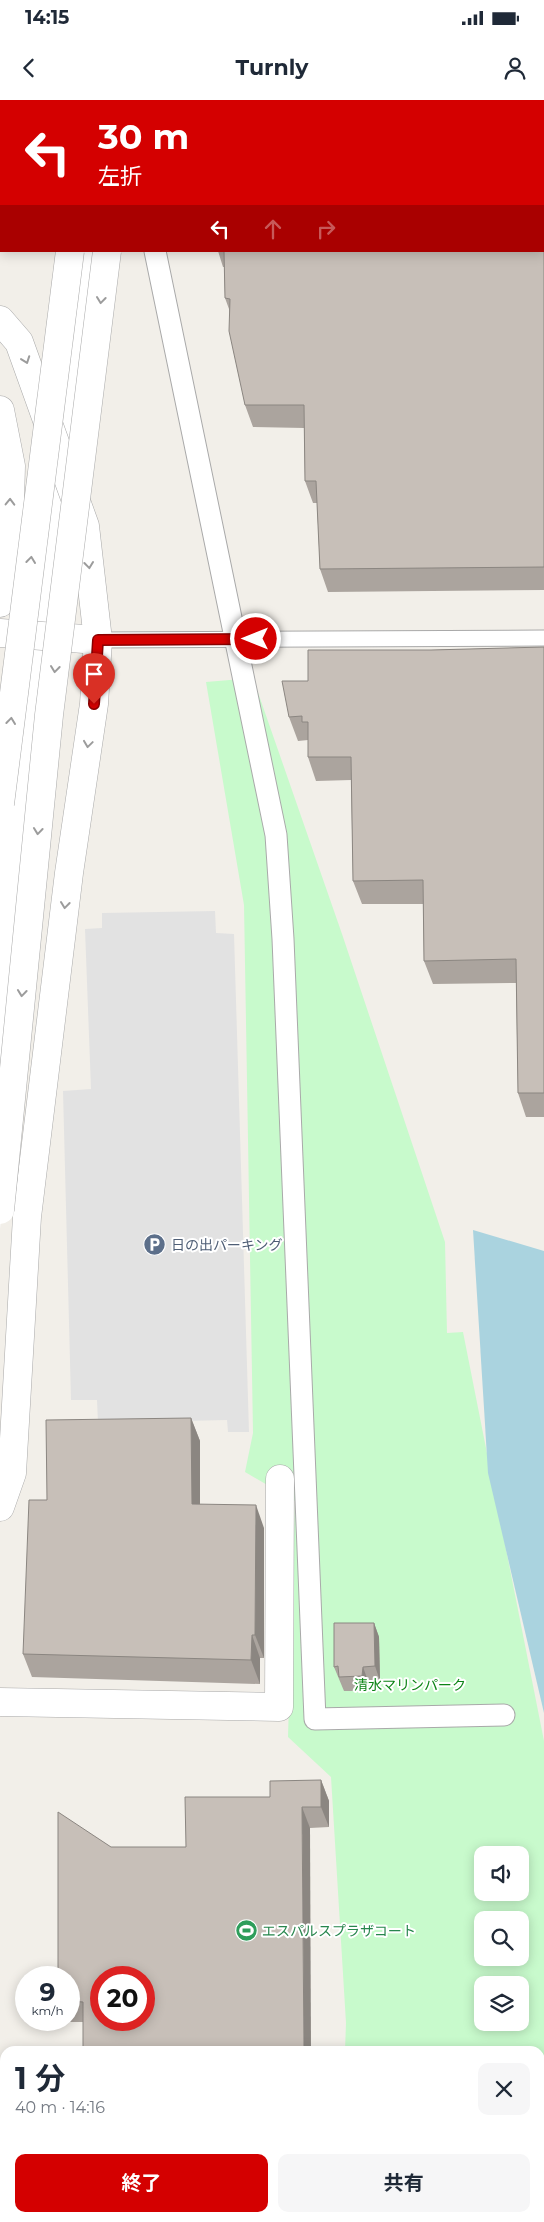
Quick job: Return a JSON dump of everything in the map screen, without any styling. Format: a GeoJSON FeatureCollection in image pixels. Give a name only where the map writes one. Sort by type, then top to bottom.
{"type":"FeatureCollection","features":[{"type":"Feature","properties":{"kind":"street"},"geometry":{"type":"LineString","coordinates":[[0,804],[70,252]]}},
{"type":"Feature","properties":{"kind":"street"},"geometry":{"type":"LineString","coordinates":[[0,1210],[49,715],[107,252]]}},
{"type":"Feature","properties":{"kind":"street"},"geometry":{"type":"LineString","coordinates":[[155,252],[276,835],[283,938],[315,1719],[504,1715]]}},
{"type":"Feature","properties":{"kind":"street"},"geometry":{"type":"LineString","coordinates":[[0,320],[20,342],[85,526],[98,640],[94,704],[69,873],[27,1217],[12,1473],[0,1507]]}},
{"type":"Feature","properties":{"kind":"street"},"geometry":{"type":"LineString","coordinates":[[0,410],[11,466],[10,537],[0,603]]}},
{"type":"Feature","properties":{"kind":"street"},"geometry":{"type":"LineString","coordinates":[[0,633],[98,640]]}},
{"type":"Feature","properties":{"kind":"street"},"geometry":{"type":"LineString","coordinates":[[0,1702],[280,1707],[280,1479]]}},
{"type":"Feature","properties":{"kind":"lane"},"geometry":{"type":"LineString","coordinates":[[98,640],[544,638]]}},
{"type":"Feature","properties":{"kind":"green space","name":"清水マリンパーク"},"geometry":{"type":"Polygon","coordinates":[[[253,678],[342,934],[445,1242],[447,1333],[463,1332],[544,1741],[544,2046],[345,2046],[346,2023],[331,1777],[288,1737],[295,1501],[245,1472],[253,1433],[244,905],[206,682],[253,678]]]}},
{"type":"Feature","properties":{"kind":"shaded area","name":"日の出パーキング"},"geometry":{"type":"Polygon","coordinates":[[[215,911],[216,933],[234,934],[249,1432],[228,1432],[227,1420],[98,1423],[97,1400],[71,1400],[63,1091],[91,1089],[85,929],[102,928],[102,913],[215,911]]]}},
{"type":"Feature","properties":{"kind":"water"},"geometry":{"type":"Polygon","coordinates":[[[473,1230],[544,1251],[544,1713],[488,1473],[473,1230]]]}},
{"type":"Feature","properties":{"kind":"pier"},"geometry":{"type":"Polygon","coordinates":[[[67,252],[107,252],[49,715],[0,1229],[0,767],[67,252]]]}},
{"type":"Feature","properties":{"kind":"building"},"geometry":{"type":"Polygon","coordinates":[[[224,252],[544,252],[544,567],[320,569],[316,481],[305,481],[304,405],[245,405],[229,331],[230,299],[225,298],[224,252]]]}},
{"type":"Feature","properties":{"kind":"building"},"geometry":{"type":"Polygon","coordinates":[[[544,647],[544,1093],[518,1093],[516,959],[424,961],[423,880],[353,881],[351,757],[308,757],[308,722],[302,722],[302,716],[289,717],[282,681],[308,681],[308,650],[431,650],[544,647]]]}},
{"type":"Feature","properties":{"kind":"building"},"geometry":{"type":"Polygon","coordinates":[[[191,1418],[192,1504],[256,1505],[255,1635],[252,1635],[251,1660],[23,1654],[29,1500],[47,1500],[46,1420],[191,1418]]]}},
{"type":"Feature","properties":{"kind":"building"},"geometry":{"type":"Polygon","coordinates":[[[334,1623],[374,1623],[375,1666],[363,1667],[362,1676],[339,1677],[338,1666],[334,1667],[334,1623]]]}},
{"type":"Feature","properties":{"kind":"building"},"geometry":{"type":"Polygon","coordinates":[[[321,1780],[321,1807],[302,1807],[304,2046],[83,2046],[83,2002],[80,2002],[80,1966],[58,1966],[58,1812],[111,1847],[186,1847],[185,1797],[270,1797],[270,1781],[321,1780]]]}},
{"type":"Feature","properties":{"kind":"place","name":"日の出パーキング"},"geometry":{"type":"Point","coordinates":[155,1245]}},
{"type":"Feature","properties":{"kind":"place","name":"エスパルスプラザコート"},"geometry":{"type":"Point","coordinates":[246,1931]}},
{"type":"Feature","properties":{"kind":"route"},"geometry":{"type":"LineString","coordinates":[[94,704],[98,640],[256,639]]}}]}
